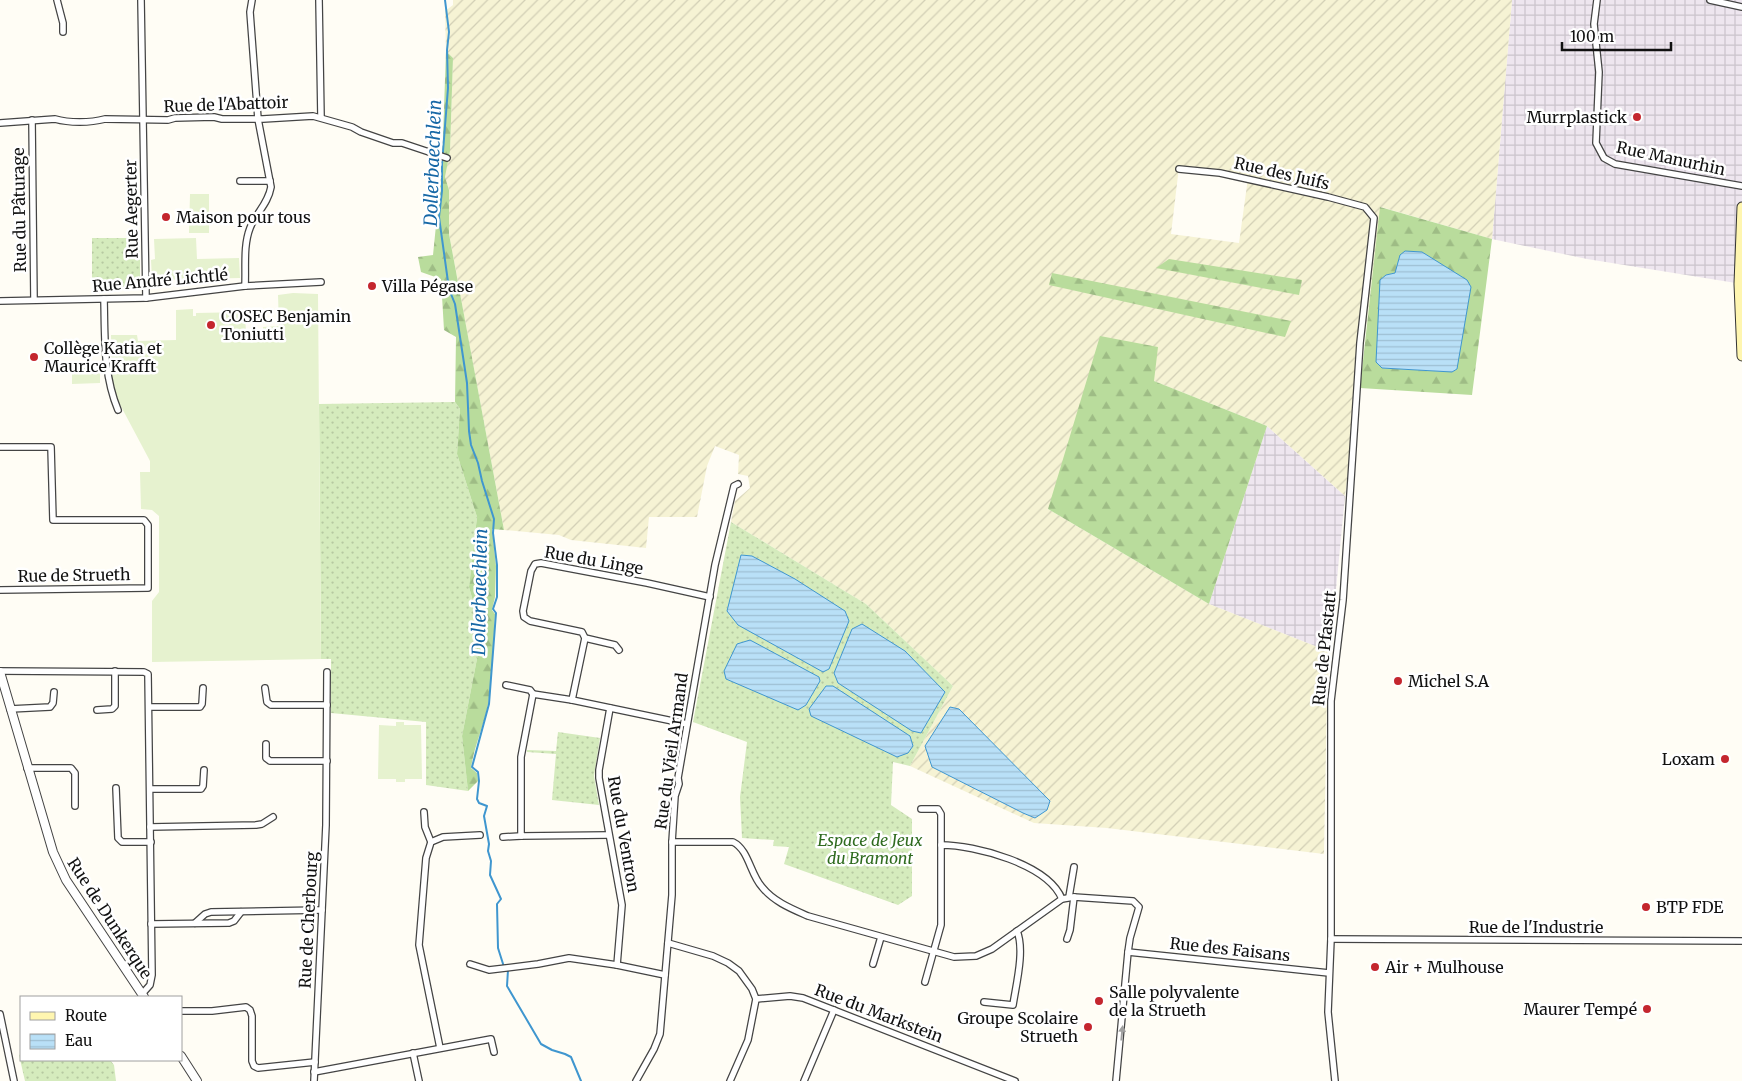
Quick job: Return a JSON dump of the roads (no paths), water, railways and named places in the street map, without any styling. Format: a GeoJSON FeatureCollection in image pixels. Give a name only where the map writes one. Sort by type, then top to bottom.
{"type":"FeatureCollection","features":[{"type":"Feature","properties":{"kind":"main road"},"geometry":{"type":"LineString","coordinates":[[1742,207],[1740,290],[1742,356]]}},
{"type":"Feature","properties":{"kind":"street"},"geometry":{"type":"LineString","coordinates":[[56,0],[63,23],[63,32]]}},
{"type":"Feature","properties":{"kind":"street","name":"Rue Aegerter"},"geometry":{"type":"LineString","coordinates":[[141,0],[146,298]]}},
{"type":"Feature","properties":{"kind":"street"},"geometry":{"type":"LineString","coordinates":[[245,286],[248,236],[252,223],[269,198],[270,181],[258,119],[250,12],[252,0]]}},
{"type":"Feature","properties":{"kind":"street"},"geometry":{"type":"LineString","coordinates":[[319,0],[321,117]]}},
{"type":"Feature","properties":{"kind":"street","name":"Rue Manurhin"},"geometry":{"type":"LineString","coordinates":[[1597,0],[1594,24],[1599,72],[1596,143],[1604,158],[1616,164],[1742,186]]}},
{"type":"Feature","properties":{"kind":"street"},"geometry":{"type":"LineString","coordinates":[[1710,0],[1742,7]]}},
{"type":"Feature","properties":{"kind":"street","name":"Rue de l'Abattoir"},"geometry":{"type":"LineString","coordinates":[[0,123],[55,119],[63,121],[97,121],[122,118],[143,120],[214,117],[222,119],[258,119],[289,118],[295,116],[321,117],[384,140],[402,143],[447,158]]}},
{"type":"Feature","properties":{"kind":"street","name":"Rue du Pâturage"},"geometry":{"type":"LineString","coordinates":[[32,120],[34,300]]}},
{"type":"Feature","properties":{"kind":"street","name":"Rue des Juifs"},"geometry":{"type":"LineString","coordinates":[[1179,169],[1220,173],[1328,197],[1365,207],[1374,218]]}},
{"type":"Feature","properties":{"kind":"street"},"geometry":{"type":"LineString","coordinates":[[240,181],[270,181]]}},
{"type":"Feature","properties":{"kind":"street","name":"Rue de Pfastatt"},"geometry":{"type":"LineString","coordinates":[[1335,1081],[1328,1012],[1331,701],[1347,552],[1360,343],[1374,218]]}},
{"type":"Feature","properties":{"kind":"street","name":"Rue André Lichtlé"},"geometry":{"type":"LineString","coordinates":[[0,301],[146,298],[245,286],[321,282]]}},
{"type":"Feature","properties":{"kind":"street"},"geometry":{"type":"LineString","coordinates":[[104,299],[105,359],[112,396],[118,410]]}},
{"type":"Feature","properties":{"kind":"street","name":"Rue de Strueth"},"geometry":{"type":"LineString","coordinates":[[0,447],[51,447],[52,520],[144,520],[148,525],[148,588],[0,590]]}},
{"type":"Feature","properties":{"kind":"street","name":"Rue du Vieil Armand"},"geometry":{"type":"LineString","coordinates":[[636,1081],[660,1034],[672,895],[672,842],[675,796],[678,793],[678,778],[715,564],[730,498],[734,486],[738,484]]}},
{"type":"Feature","properties":{"kind":"street","name":"Rue du Linge"},"geometry":{"type":"LineString","coordinates":[[619,650],[615,645],[585,638],[582,632],[530,621],[524,617],[522,611],[531,571],[535,564],[541,563],[710,597]]}},
{"type":"Feature","properties":{"kind":"street"},"geometry":{"type":"LineString","coordinates":[[572,700],[585,638]]}},
{"type":"Feature","properties":{"kind":"street"},"geometry":{"type":"LineString","coordinates":[[97,710],[112,709],[115,706],[115,672]]}},
{"type":"Feature","properties":{"kind":"street"},"geometry":{"type":"LineString","coordinates":[[0,675],[115,672],[146,673],[148,677],[151,982],[143,996]]}},
{"type":"Feature","properties":{"kind":"street","name":"Rue de Cherbourg"},"geometry":{"type":"LineString","coordinates":[[314,1081],[326,825],[327,672]]}},
{"type":"Feature","properties":{"kind":"street","name":"Rue de Dunkerque"},"geometry":{"type":"LineString","coordinates":[[0,675],[48,840],[58,864],[71,887],[143,996]]}},
{"type":"Feature","properties":{"kind":"street"},"geometry":{"type":"LineString","coordinates":[[506,685],[530,690],[534,694],[687,724]]}},
{"type":"Feature","properties":{"kind":"street"},"geometry":{"type":"LineString","coordinates":[[149,707],[200,707],[202,704],[203,688]]}},
{"type":"Feature","properties":{"kind":"street"},"geometry":{"type":"LineString","coordinates":[[265,688],[267,702],[271,705],[327,705]]}},
{"type":"Feature","properties":{"kind":"street"},"geometry":{"type":"LineString","coordinates":[[10,709],[50,707],[53,703],[54,692]]}},
{"type":"Feature","properties":{"kind":"street"},"geometry":{"type":"LineString","coordinates":[[521,836],[521,757],[534,694]]}},
{"type":"Feature","properties":{"kind":"street","name":"Rue du Ventron"},"geometry":{"type":"LineString","coordinates":[[610,708],[598,770],[608,835],[622,905],[617,965]]}},
{"type":"Feature","properties":{"kind":"street"},"geometry":{"type":"LineString","coordinates":[[266,744],[266,758],[270,761],[327,761]]}},
{"type":"Feature","properties":{"kind":"street"},"geometry":{"type":"LineString","coordinates":[[27,768],[71,768],[75,773],[75,806]]}},
{"type":"Feature","properties":{"kind":"street"},"geometry":{"type":"LineString","coordinates":[[150,789],[201,789],[203,786],[204,770]]}},
{"type":"Feature","properties":{"kind":"street"},"geometry":{"type":"LineString","coordinates":[[116,788],[118,838],[122,842],[151,842]]}},
{"type":"Feature","properties":{"kind":"street"},"geometry":{"type":"LineString","coordinates":[[921,809],[938,810],[941,814],[941,925],[925,982]]}},
{"type":"Feature","properties":{"kind":"street"},"geometry":{"type":"LineString","coordinates":[[424,812],[425,827],[431,842],[426,858],[419,945],[440,1048]]}},
{"type":"Feature","properties":{"kind":"street"},"geometry":{"type":"LineString","coordinates":[[150,827],[256,825],[262,824],[273,817]]}},
{"type":"Feature","properties":{"kind":"street"},"geometry":{"type":"LineString","coordinates":[[431,842],[443,837],[480,835]]}},
{"type":"Feature","properties":{"kind":"street"},"geometry":{"type":"LineString","coordinates":[[503,838],[608,835]]}},
{"type":"Feature","properties":{"kind":"street"},"geometry":{"type":"LineString","coordinates":[[672,842],[733,842],[740,846],[761,886],[773,898],[788,908],[808,916],[934,953],[954,957],[976,956],[992,949],[1068,897],[1111,898],[1133,901],[1139,908],[1128,952],[1116,1081]]}},
{"type":"Feature","properties":{"kind":"street"},"geometry":{"type":"LineString","coordinates":[[941,845],[952,845],[993,853],[1024,865],[1042,876],[1068,897]]}},
{"type":"Feature","properties":{"kind":"street"},"geometry":{"type":"LineString","coordinates":[[1067,939],[1070,930],[1068,897],[1074,867]]}},
{"type":"Feature","properties":{"kind":"street"},"geometry":{"type":"LineString","coordinates":[[195,923],[207,913],[322,910]]}},
{"type":"Feature","properties":{"kind":"street"},"geometry":{"type":"LineString","coordinates":[[151,924],[230,923],[234,921],[240,912]]}},
{"type":"Feature","properties":{"kind":"street"},"geometry":{"type":"LineString","coordinates":[[984,1002],[1013,1005],[1021,939],[1017,931]]}},
{"type":"Feature","properties":{"kind":"street"},"geometry":{"type":"LineString","coordinates":[[874,964],[881,937]]}},
{"type":"Feature","properties":{"kind":"street","name":"Rue de l'Industrie"},"geometry":{"type":"LineString","coordinates":[[1330,939],[1742,941]]}},
{"type":"Feature","properties":{"kind":"street"},"geometry":{"type":"LineString","coordinates":[[668,943],[713,956],[728,963],[738,971],[752,989],[756,999],[748,1040],[730,1081]]}},
{"type":"Feature","properties":{"kind":"street","name":"Rue des Faisans"},"geometry":{"type":"LineString","coordinates":[[1128,952],[1329,973]]}},
{"type":"Feature","properties":{"kind":"street"},"geometry":{"type":"LineString","coordinates":[[470,964],[489,970],[569,958],[617,965],[664,975]]}},
{"type":"Feature","properties":{"kind":"street","name":"Rue du Markstein"},"geometry":{"type":"LineString","coordinates":[[756,999],[790,996],[803,998],[1015,1081]]}},
{"type":"Feature","properties":{"kind":"street"},"geometry":{"type":"LineString","coordinates":[[182,1011],[212,1011],[242,1006],[248,1008],[252,1016],[252,1061],[256,1067],[315,1062]]}},
{"type":"Feature","properties":{"kind":"street"},"geometry":{"type":"LineString","coordinates":[[804,1081],[834,1010]]}},
{"type":"Feature","properties":{"kind":"street"},"geometry":{"type":"LineString","coordinates":[[0,1014],[14,1081]]}},
{"type":"Feature","properties":{"kind":"street"},"geometry":{"type":"LineString","coordinates":[[314,1072],[491,1039],[494,1052]]}},
{"type":"Feature","properties":{"kind":"street"},"geometry":{"type":"LineString","coordinates":[[413,1054],[419,1081]]}},
{"type":"Feature","properties":{"kind":"street"},"geometry":{"type":"LineString","coordinates":[[182,1058],[197,1081]]}},
{"type":"Feature","properties":{"kind":"water"},"geometry":{"type":"Polygon","coordinates":[[[1405,251],[1422,252],[1467,280],[1471,287],[1457,369],[1452,372],[1382,368],[1376,362],[1380,280],[1386,275],[1395,273],[1400,255],[1405,251]]]}},
{"type":"Feature","properties":{"kind":"water"},"geometry":{"type":"Polygon","coordinates":[[[741,555],[752,556],[795,579],[845,611],[849,621],[829,669],[823,672],[738,625],[727,611],[741,555]]]}},
{"type":"Feature","properties":{"kind":"water"},"geometry":{"type":"Polygon","coordinates":[[[862,624],[905,651],[945,692],[921,733],[912,731],[838,683],[834,673],[852,629],[862,624]]]}},
{"type":"Feature","properties":{"kind":"water"},"geometry":{"type":"Polygon","coordinates":[[[750,640],[819,677],[820,681],[806,705],[798,710],[726,679],[724,671],[737,644],[750,640]]]}},
{"type":"Feature","properties":{"kind":"water"},"geometry":{"type":"Polygon","coordinates":[[[826,686],[833,686],[910,736],[913,746],[908,753],[897,757],[811,716],[809,709],[826,686]]]}},
{"type":"Feature","properties":{"kind":"water"},"geometry":{"type":"Polygon","coordinates":[[[950,707],[959,709],[1050,801],[1047,810],[1035,818],[932,767],[925,746],[950,707]]]}},
{"type":"Feature","properties":{"kind":"waterway","name":"Dollerbaechlein"},"geometry":{"type":"LineString","coordinates":[[445,0],[449,32],[447,50],[448,88],[439,217],[449,289],[455,304],[467,383],[471,445],[494,519],[493,533],[497,565],[497,597],[493,609],[496,613],[489,704],[472,767],[478,772],[477,799],[479,803],[487,806],[484,816],[491,861],[490,875],[501,899],[497,904],[498,948],[504,967]]}},
{"type":"Feature","properties":{"kind":"waterway","name":"Dollerbaechlein"},"geometry":{"type":"LineString","coordinates":[[508,970],[507,986],[541,1044],[571,1057],[581,1081]]}},
{"type":"Feature","properties":{"kind":"place","name":"Murrplastick"},"geometry":{"type":"Point","coordinates":[1637,117]}},
{"type":"Feature","properties":{"kind":"place","name":"Maison pour tous"},"geometry":{"type":"Point","coordinates":[166,217]}},
{"type":"Feature","properties":{"kind":"place","name":"Villa Pégase"},"geometry":{"type":"Point","coordinates":[372,286]}},
{"type":"Feature","properties":{"kind":"place","name":"COSEC Benjamin Toniutti"},"geometry":{"type":"Point","coordinates":[211,325]}},
{"type":"Feature","properties":{"kind":"place","name":"Collège Katia et Maurice Krafft"},"geometry":{"type":"Point","coordinates":[34,357]}},
{"type":"Feature","properties":{"kind":"place","name":"Michel S.A"},"geometry":{"type":"Point","coordinates":[1398,681]}},
{"type":"Feature","properties":{"kind":"place","name":"Loxam"},"geometry":{"type":"Point","coordinates":[1725,759]}},
{"type":"Feature","properties":{"kind":"place","name":"BTP FDE"},"geometry":{"type":"Point","coordinates":[1646,907]}},
{"type":"Feature","properties":{"kind":"place","name":"Air + Mulhouse"},"geometry":{"type":"Point","coordinates":[1375,967]}},
{"type":"Feature","properties":{"kind":"place","name":"Salle polyvalente de la Strueth"},"geometry":{"type":"Point","coordinates":[1099,1001]}},
{"type":"Feature","properties":{"kind":"place","name":"Maurer Tempé"},"geometry":{"type":"Point","coordinates":[1647,1009]}},
{"type":"Feature","properties":{"kind":"place","name":"Groupe Scolaire Strueth"},"geometry":{"type":"Point","coordinates":[1088,1027]}},
{"type":"Feature","properties":{"kind":"park label","name":"Espace de Jeux du Bramont"},"geometry":{"type":"Point","coordinates":[870,849]}}]}
